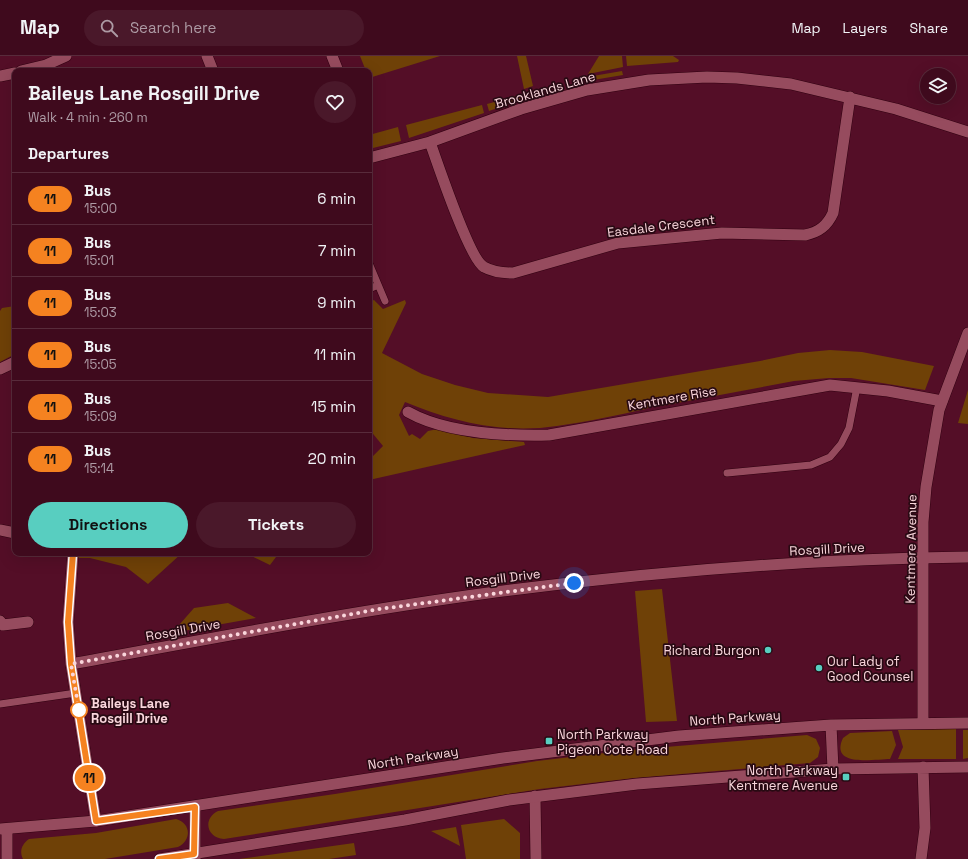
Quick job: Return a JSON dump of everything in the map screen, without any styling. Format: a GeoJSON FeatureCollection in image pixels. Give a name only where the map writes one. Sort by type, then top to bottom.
{"type":"FeatureCollection","features":[{"type":"Feature","properties":{"kind":"street"},"geometry":{"type":"LineString","coordinates":[[32,68],[66,56]]}},
{"type":"Feature","properties":{"kind":"street"},"geometry":{"type":"LineString","coordinates":[[207,56],[211,68]]}},
{"type":"Feature","properties":{"kind":"street"},"geometry":{"type":"LineString","coordinates":[[332,56],[337,68]]}},
{"type":"Feature","properties":{"kind":"street"},"geometry":{"type":"LineString","coordinates":[[0,76],[12,73]]}},
{"type":"Feature","properties":{"kind":"street","name":"Brooklands Lane"},"geometry":{"type":"LineString","coordinates":[[372,157],[430,142],[521,109],[587,90],[649,80],[707,77],[737,78],[790,84],[850,97],[902,111],[968,132]]}},
{"type":"Feature","properties":{"kind":"street","name":"Easdale Crescent"},"geometry":{"type":"LineString","coordinates":[[430,142],[471,248],[482,267],[497,272],[513,273],[618,244],[722,233],[805,236],[814,233],[826,225],[832,213],[850,97]]}},
{"type":"Feature","properties":{"kind":"street","name":"Kentmere Avenue"},"geometry":{"type":"LineString","coordinates":[[923,723],[923,522],[926,487],[937,420],[942,401],[968,333]]}},
{"type":"Feature","properties":{"kind":"street"},"geometry":{"type":"LineString","coordinates":[[0,369],[12,363]]}},
{"type":"Feature","properties":{"kind":"street","name":"Kentmere Rise"},"geometry":{"type":"LineString","coordinates":[[408,412],[423,420],[503,436],[549,435],[830,385],[857,387],[942,401]]}},
{"type":"Feature","properties":{"kind":"street"},"geometry":{"type":"LineString","coordinates":[[0,530],[12,532]]}},
{"type":"Feature","properties":{"kind":"street"},"geometry":{"type":"LineString","coordinates":[[73,556],[68,622],[71,664],[96,821]]}},
{"type":"Feature","properties":{"kind":"street","name":"Rosgill Drive"},"geometry":{"type":"LineString","coordinates":[[71,664],[380,609],[487,593],[697,570],[968,557]]}},
{"type":"Feature","properties":{"kind":"street"},"geometry":{"type":"LineString","coordinates":[[1,626],[28,622]]}},
{"type":"Feature","properties":{"kind":"street","name":"North Parkway"},"geometry":{"type":"LineString","coordinates":[[3,829],[96,821],[195,807],[528,754],[679,736],[831,726],[968,723]]}},
{"type":"Feature","properties":{"kind":"street"},"geometry":{"type":"LineString","coordinates":[[831,726],[833,769]]}},
{"type":"Feature","properties":{"kind":"street"},"geometry":{"type":"LineString","coordinates":[[921,859],[925,828],[923,767]]}},
{"type":"Feature","properties":{"kind":"street"},"geometry":{"type":"LineString","coordinates":[[160,859],[194,856],[535,796],[637,784],[833,769],[968,767]]}},
{"type":"Feature","properties":{"kind":"street"},"geometry":{"type":"LineString","coordinates":[[535,796],[536,859]]}},
{"type":"Feature","properties":{"kind":"street"},"geometry":{"type":"LineString","coordinates":[[194,856],[195,807]]}},
{"type":"Feature","properties":{"kind":"street"},"geometry":{"type":"LineString","coordinates":[[3,829],[7,859]]}},
{"type":"Feature","properties":{"kind":"lane"},"geometry":{"type":"LineString","coordinates":[[372,270],[385,301]]}},
{"type":"Feature","properties":{"kind":"lane"},"geometry":{"type":"LineString","coordinates":[[372,288],[378,285]]}},
{"type":"Feature","properties":{"kind":"lane"},"geometry":{"type":"LineString","coordinates":[[726,473],[811,466],[830,457],[841,444],[849,428],[857,387]]}},
{"type":"Feature","properties":{"kind":"lane"},"geometry":{"type":"LineString","coordinates":[[0,704],[76,693]]}},
{"type":"Feature","properties":{"kind":"shaded area"},"geometry":{"type":"Polygon","coordinates":[[[360,56],[440,56],[372,77],[372,68],[365,68],[360,56]]]}},
{"type":"Feature","properties":{"kind":"shaded area"},"geometry":{"type":"Polygon","coordinates":[[[517,56],[526,56],[533,86],[524,89],[517,56]]]}},
{"type":"Feature","properties":{"kind":"shaded area"},"geometry":{"type":"Polygon","coordinates":[[[599,56],[622,56],[623,67],[588,74],[599,56]]]}},
{"type":"Feature","properties":{"kind":"shaded area"},"geometry":{"type":"Polygon","coordinates":[[[626,56],[673,56],[679,60],[678,62],[627,66],[626,56]]]}},
{"type":"Feature","properties":{"kind":"shaded area"},"geometry":{"type":"Polygon","coordinates":[[[622,71],[623,75],[587,81],[587,77],[622,71]]]}},
{"type":"Feature","properties":{"kind":"shaded area"},"geometry":{"type":"Polygon","coordinates":[[[520,95],[521,100],[489,111],[487,104],[520,95]]]}},
{"type":"Feature","properties":{"kind":"shaded area"},"geometry":{"type":"Polygon","coordinates":[[[482,105],[484,113],[409,138],[406,125],[482,105]]]}},
{"type":"Feature","properties":{"kind":"shaded area"},"geometry":{"type":"Polygon","coordinates":[[[398,127],[401,141],[372,148],[372,134],[398,127]]]}},
{"type":"Feature","properties":{"kind":"shaded area"},"geometry":{"type":"Polygon","coordinates":[[[374,300],[383,309],[405,300],[406,303],[382,353],[422,374],[455,385],[488,393],[548,397],[760,361],[798,353],[830,350],[862,352],[934,366],[925,390],[851,378],[794,381],[661,406],[653,405],[646,409],[591,420],[537,428],[498,427],[479,424],[442,415],[405,402],[399,415],[409,436],[412,434],[420,439],[428,431],[438,429],[473,438],[524,442],[525,445],[372,479],[372,457],[383,446],[372,433],[372,301],[374,300]]]}},
{"type":"Feature","properties":{"kind":"shaded area"},"geometry":{"type":"Polygon","coordinates":[[[12,306],[12,356],[0,362],[0,311],[2,308],[12,306]]]}},
{"type":"Feature","properties":{"kind":"shaded area"},"geometry":{"type":"Polygon","coordinates":[[[968,390],[968,424],[958,423],[968,390]]]}},
{"type":"Feature","properties":{"kind":"shaded area"},"geometry":{"type":"Polygon","coordinates":[[[72,556],[179,556],[148,584],[126,567],[90,558],[72,558],[72,556]]]}},
{"type":"Feature","properties":{"kind":"shaded area"},"geometry":{"type":"Polygon","coordinates":[[[251,556],[277,556],[270,565],[251,556]]]}},
{"type":"Feature","properties":{"kind":"shaded area"},"geometry":{"type":"Polygon","coordinates":[[[662,589],[677,721],[646,722],[635,591],[662,589]]]}},
{"type":"Feature","properties":{"kind":"shaded area"},"geometry":{"type":"Polygon","coordinates":[[[228,603],[256,618],[172,633],[194,608],[228,603]]]}},
{"type":"Feature","properties":{"kind":"shaded area"},"geometry":{"type":"Polygon","coordinates":[[[956,729],[956,759],[898,759],[903,747],[898,730],[956,729]]]}},
{"type":"Feature","properties":{"kind":"shaded area"},"geometry":{"type":"Polygon","coordinates":[[[963,730],[968,730],[968,758],[963,759],[963,730]]]}},
{"type":"Feature","properties":{"kind":"shaded area"},"geometry":{"type":"Polygon","coordinates":[[[892,731],[896,745],[890,759],[856,760],[848,758],[842,754],[840,748],[843,738],[850,733],[892,731]]]}},
{"type":"Feature","properties":{"kind":"shaded area"},"geometry":{"type":"Polygon","coordinates":[[[807,735],[816,739],[820,748],[818,757],[810,763],[634,778],[540,789],[224,839],[218,838],[210,832],[208,823],[213,814],[218,811],[335,794],[537,761],[630,750],[807,735]]]}},
{"type":"Feature","properties":{"kind":"shaded area"},"geometry":{"type":"Polygon","coordinates":[[[176,819],[185,824],[188,832],[186,840],[178,847],[105,859],[23,859],[21,853],[22,848],[29,839],[96,833],[176,819]]]}},
{"type":"Feature","properties":{"kind":"shaded area"},"geometry":{"type":"Polygon","coordinates":[[[504,819],[520,833],[520,859],[466,859],[461,825],[504,819]]]}},
{"type":"Feature","properties":{"kind":"shaded area"},"geometry":{"type":"Polygon","coordinates":[[[456,827],[460,846],[431,831],[456,827]]]}},
{"type":"Feature","properties":{"kind":"shaded area"},"geometry":{"type":"Polygon","coordinates":[[[354,843],[356,855],[329,859],[239,859],[354,843]]]}},
{"type":"Feature","properties":{"kind":"bus line","name":"11"},"geometry":{"type":"LineString","coordinates":[[73,556],[68,622],[71,664],[96,821],[195,807],[194,854],[159,859]]}},
{"type":"Feature","properties":{"kind":"place","name":"Richard Burgon"},"geometry":{"type":"Point","coordinates":[768,650]}},
{"type":"Feature","properties":{"kind":"place","name":"Our Lady of Good Counsel"},"geometry":{"type":"Point","coordinates":[819,668]}},
{"type":"Feature","properties":{"kind":"place","name":"Baileys Lane Rosgill Drive"},"geometry":{"type":"Point","coordinates":[79,710]}},
{"type":"Feature","properties":{"kind":"place","name":"North Parkway Pigeon Cote Road"},"geometry":{"type":"Point","coordinates":[549,741]}},
{"type":"Feature","properties":{"kind":"place","name":"North Parkway Kentmere Avenue"},"geometry":{"type":"Point","coordinates":[846,777]}},
{"type":"Feature","properties":{"kind":"route"},"geometry":{"type":"LineString","coordinates":[[79,710],[71,664],[380,609],[487,593],[574,583]]}}]}
